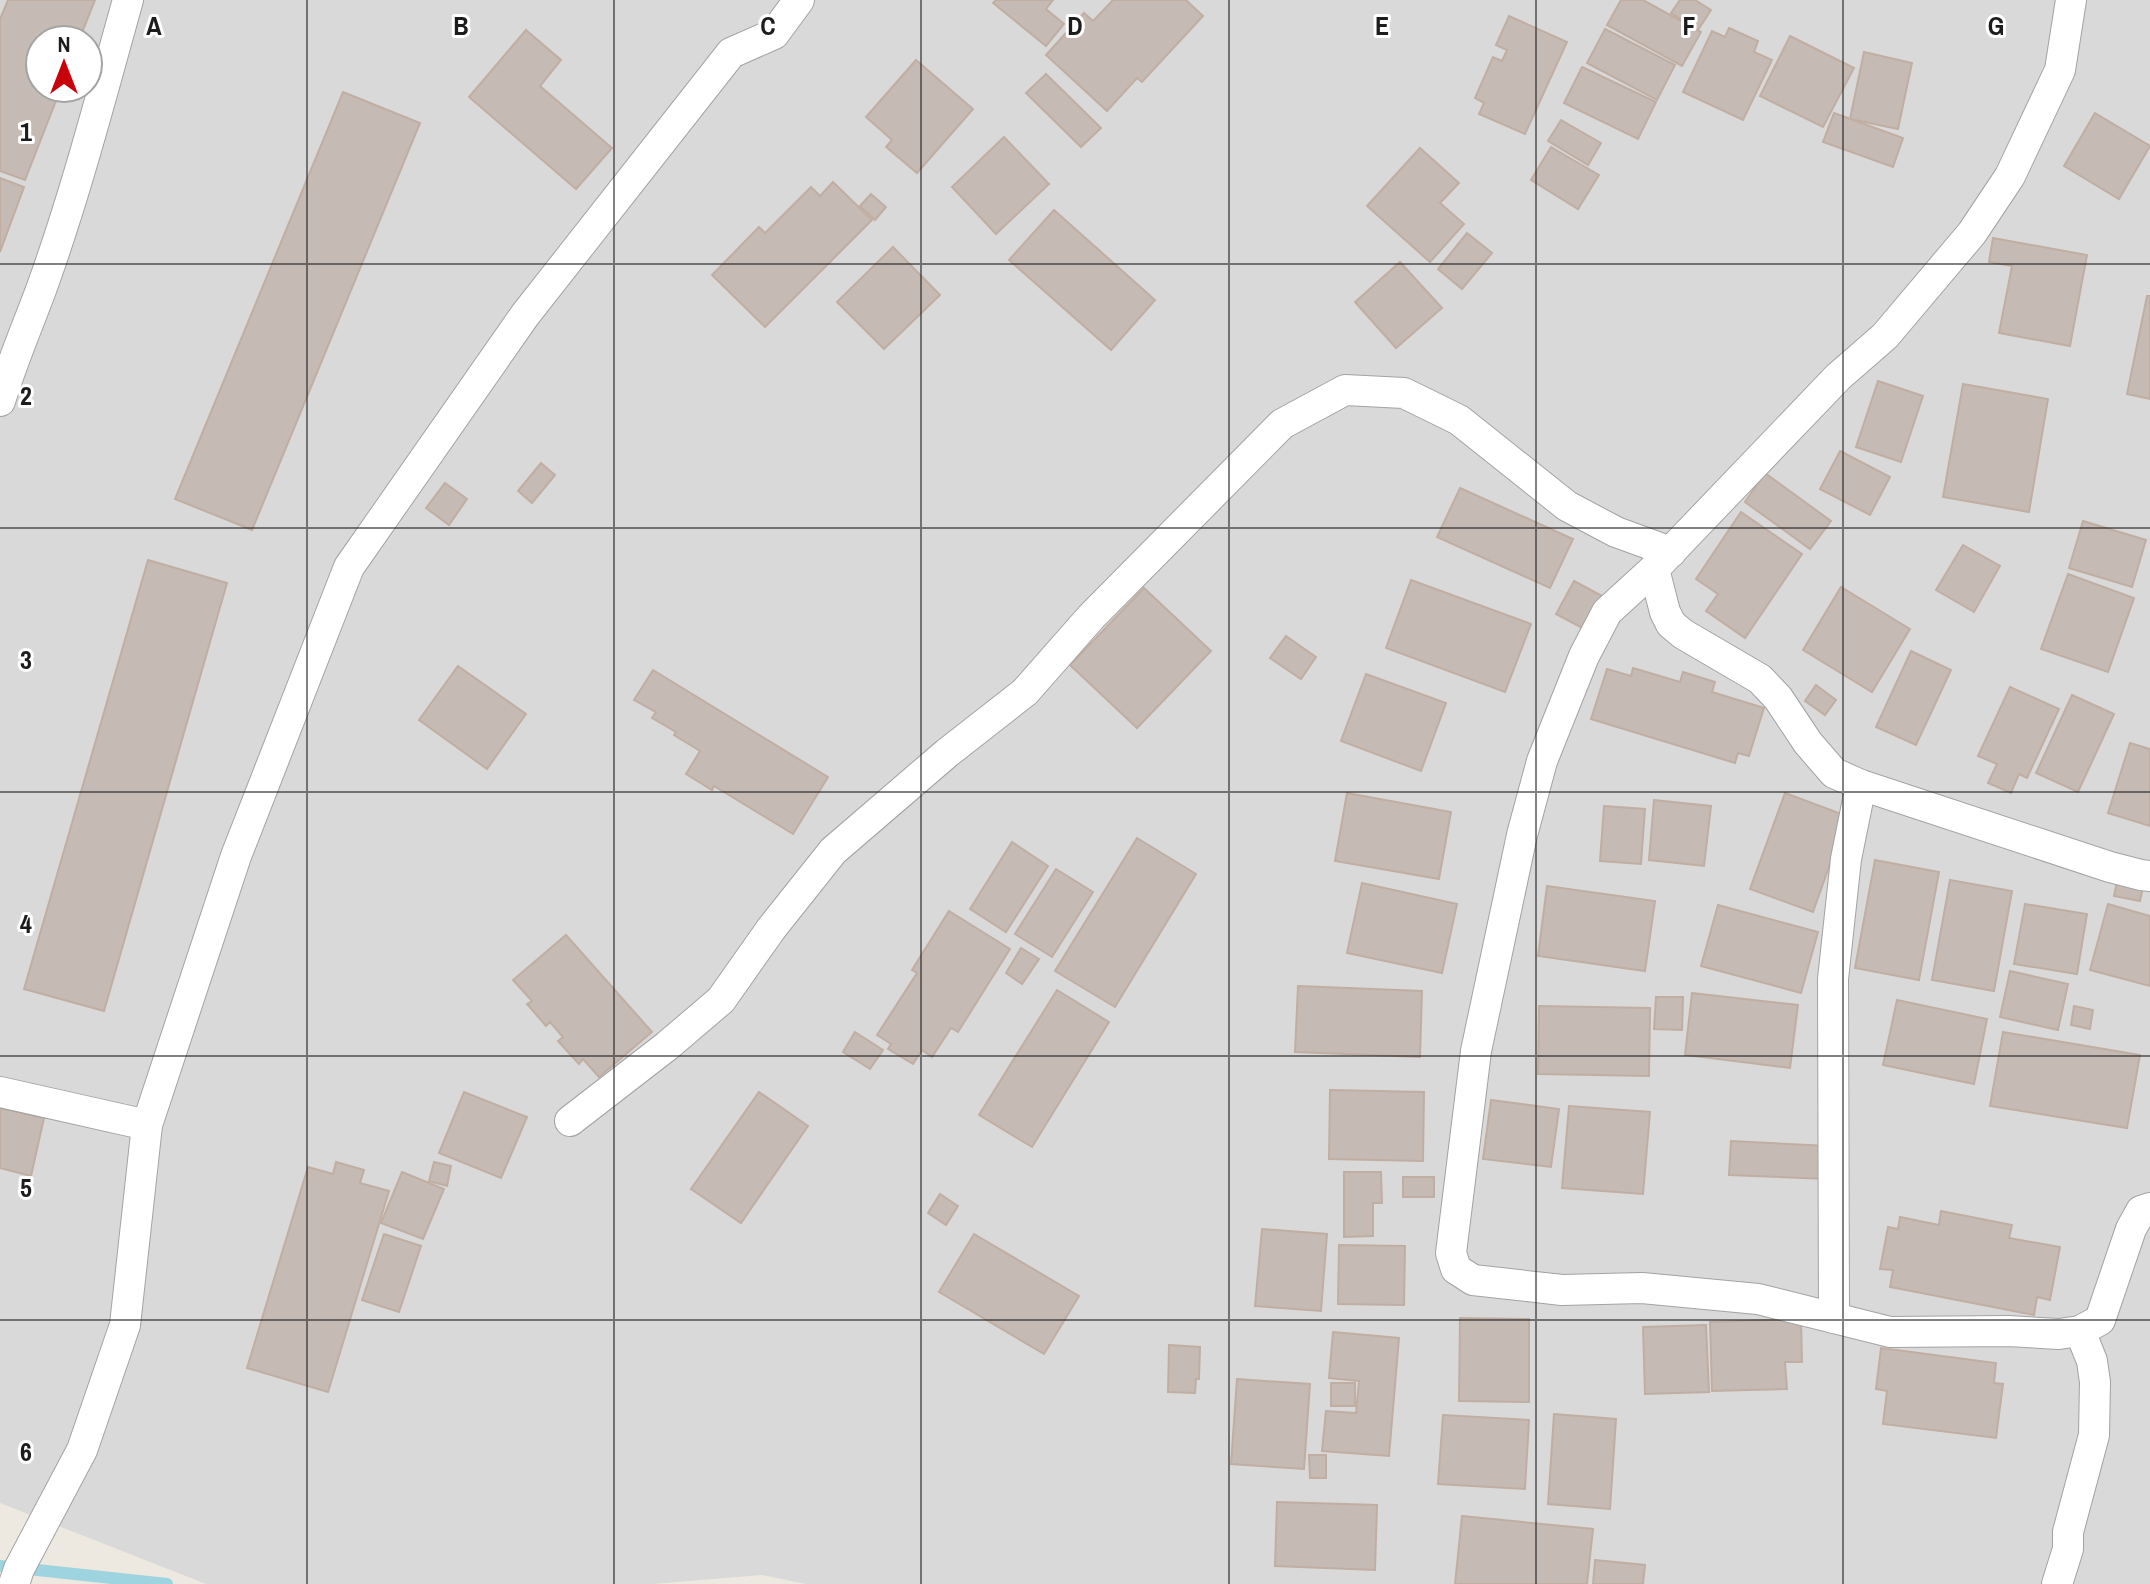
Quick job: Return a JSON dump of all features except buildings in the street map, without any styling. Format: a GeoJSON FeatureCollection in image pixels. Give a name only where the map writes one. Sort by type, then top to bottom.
{"type":"FeatureCollection","features":[{"type":"Feature","properties":{"kind":"street"},"geometry":{"type":"LineString","coordinates":[[0,401],[42,286],[128,0]]}},
{"type":"Feature","properties":{"kind":"street"},"geometry":{"type":"LineString","coordinates":[[14,1584],[29,1549],[82,1450],[125,1325],[147,1125],[236,856],[349,567],[525,315],[731,53],[774,34],[799,0]]}},
{"type":"Feature","properties":{"kind":"street"},"geometry":{"type":"LineString","coordinates":[[2071,0],[2060,70],[2010,176],[1972,233],[1885,336],[1838,377],[1662,560],[1607,612],[1584,656],[1542,761],[1522,835],[1476,1051],[1451,1253],[1456,1269],[1473,1280],[1562,1290],[1642,1288],[1758,1299],[1890,1332],[2059,1334],[2080,1331],[2100,1320],[2131,1229],[2141,1211],[2150,1208]]}},
{"type":"Feature","properties":{"kind":"street"},"geometry":{"type":"LineString","coordinates":[[570,1121],[721,1000],[771,929],[833,851],[947,753],[1025,692],[1091,617],[1282,424],[1345,390],[1404,393],[1459,420],[1567,506],[1662,560]]}},
{"type":"Feature","properties":{"kind":"street"},"geometry":{"type":"LineString","coordinates":[[1662,560],[1665,612],[1671,624],[1760,679],[1834,773],[1861,785],[2110,867],[2150,876]]}},
{"type":"Feature","properties":{"kind":"street"},"geometry":{"type":"LineString","coordinates":[[1834,1318],[1833,979],[1846,859],[1861,785]]}},
{"type":"Feature","properties":{"kind":"street"},"geometry":{"type":"LineString","coordinates":[[0,1092],[147,1125]]}},
{"type":"Feature","properties":{"kind":"street"},"geometry":{"type":"LineString","coordinates":[[2057,1584],[2094,1435],[2094,1371],[2080,1331]]}},
{"type":"Feature","properties":{"kind":"shaded area"},"geometry":{"type":"Polygon","coordinates":[[[0,0],[2150,0],[2150,1584],[806,1584],[762,1575],[653,1584],[206,1584],[0,1503],[0,0]]]}},
{"type":"Feature","properties":{"kind":"waterway"},"geometry":{"type":"LineString","coordinates":[[0,1566],[167,1584]]}}]}
